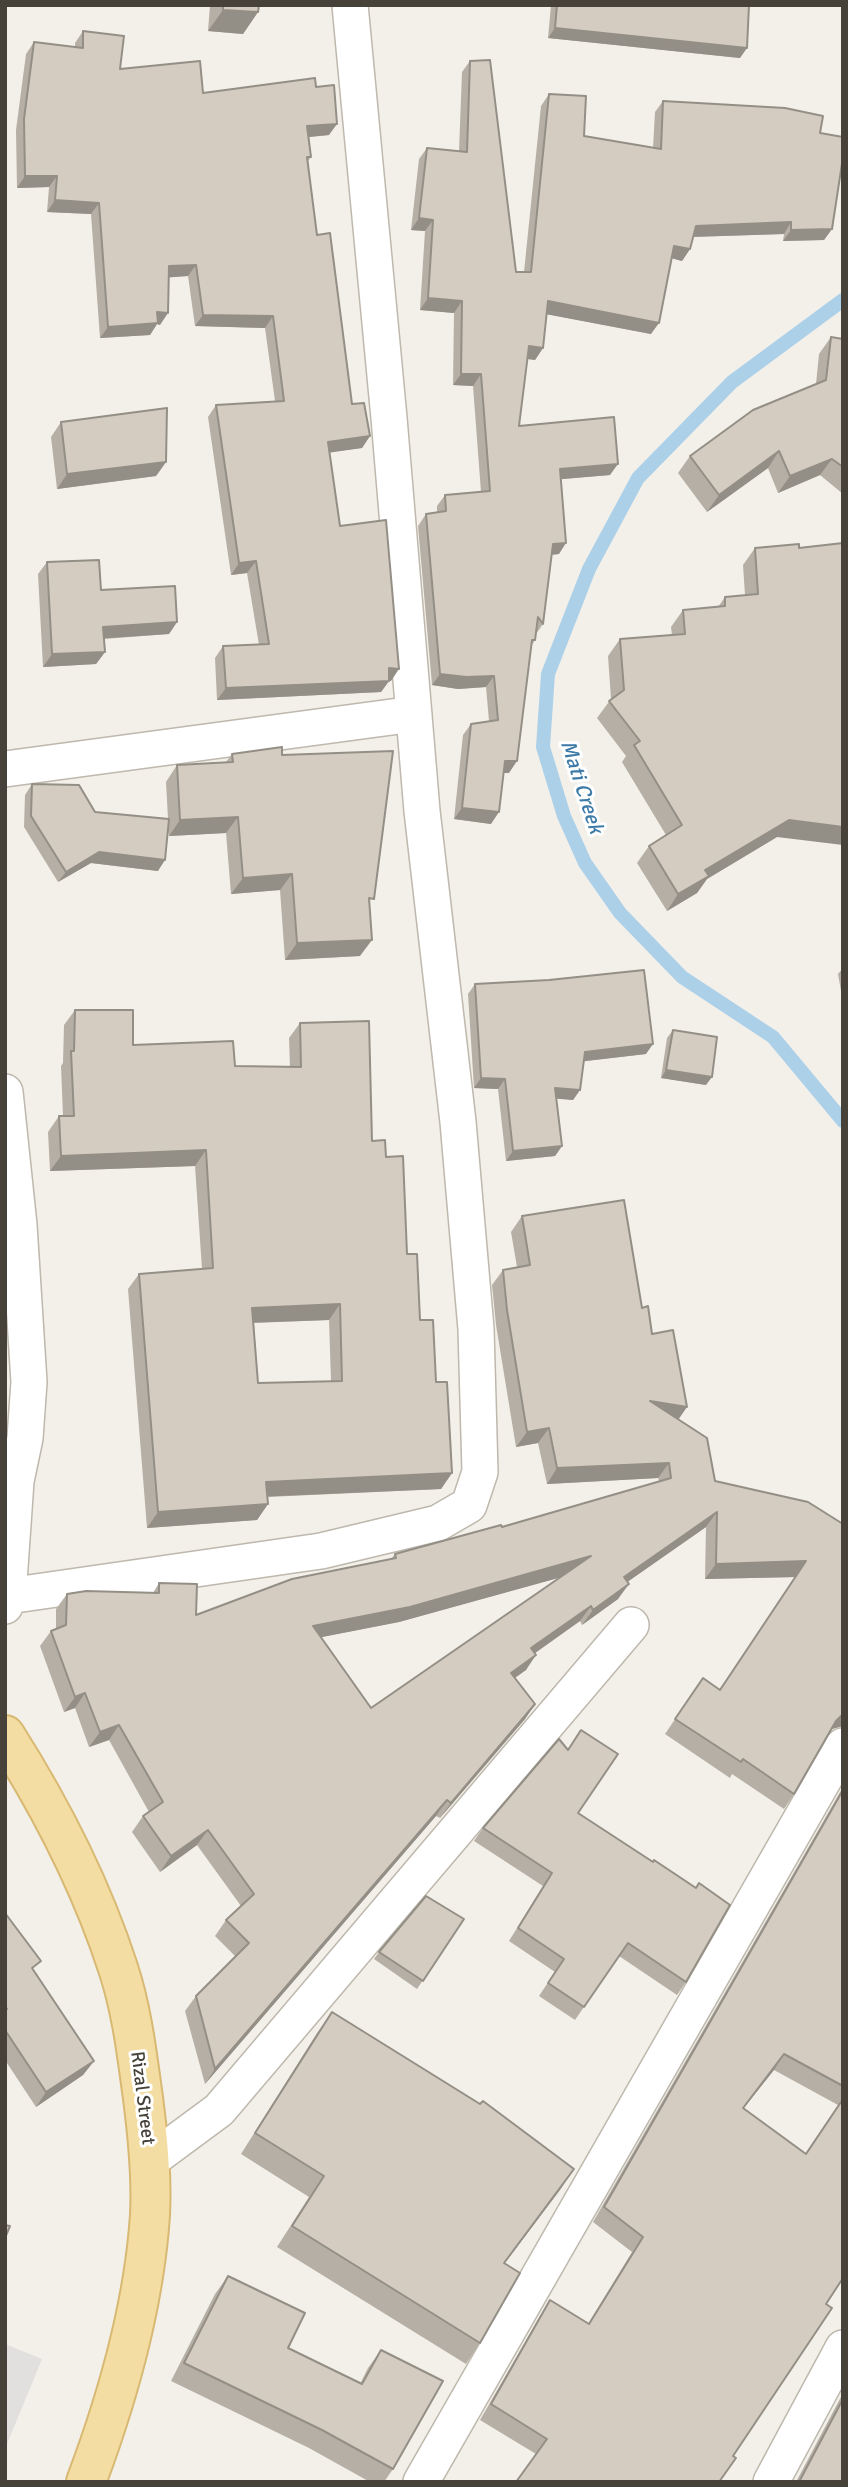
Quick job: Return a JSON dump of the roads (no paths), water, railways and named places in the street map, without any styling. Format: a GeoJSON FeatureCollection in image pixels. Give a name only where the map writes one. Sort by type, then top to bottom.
{"type":"FeatureCollection","features":[{"type":"Feature","properties":{"kind":"main road","name":"Rizal Street"},"geometry":{"type":"LineString","coordinates":[[5,1735],[33,1778],[68,1842],[119,1970],[134,2036],[150,2161],[149,2227],[132,2335],[86,2482]]}},
{"type":"Feature","properties":{"kind":"street"},"geometry":{"type":"LineString","coordinates":[[5,1093],[19,1225],[29,1382],[25,1438],[10,1487],[7,1601],[321,1551],[438,1522],[469,1506],[480,1472],[476,1329],[458,1122],[422,811],[351,5]]}},
{"type":"Feature","properties":{"kind":"street"},"geometry":{"type":"LineString","coordinates":[[5,769],[414,714]]}},
{"type":"Feature","properties":{"kind":"street"},"geometry":{"type":"LineString","coordinates":[[150,2161],[219,2110],[631,1625]]}},
{"type":"Feature","properties":{"kind":"street"},"geometry":{"type":"LineString","coordinates":[[421,2482],[843,1746]]}},
{"type":"Feature","properties":{"kind":"street"},"geometry":{"type":"LineString","coordinates":[[771,2482],[843,2348]]}},
{"type":"Feature","properties":{"kind":"waterway","name":"Mati Creek"},"geometry":{"type":"LineString","coordinates":[[843,300],[732,382],[638,478],[589,569],[548,674],[543,747],[564,816],[585,863],[620,913],[682,977],[773,1037],[843,1121]]}}]}
